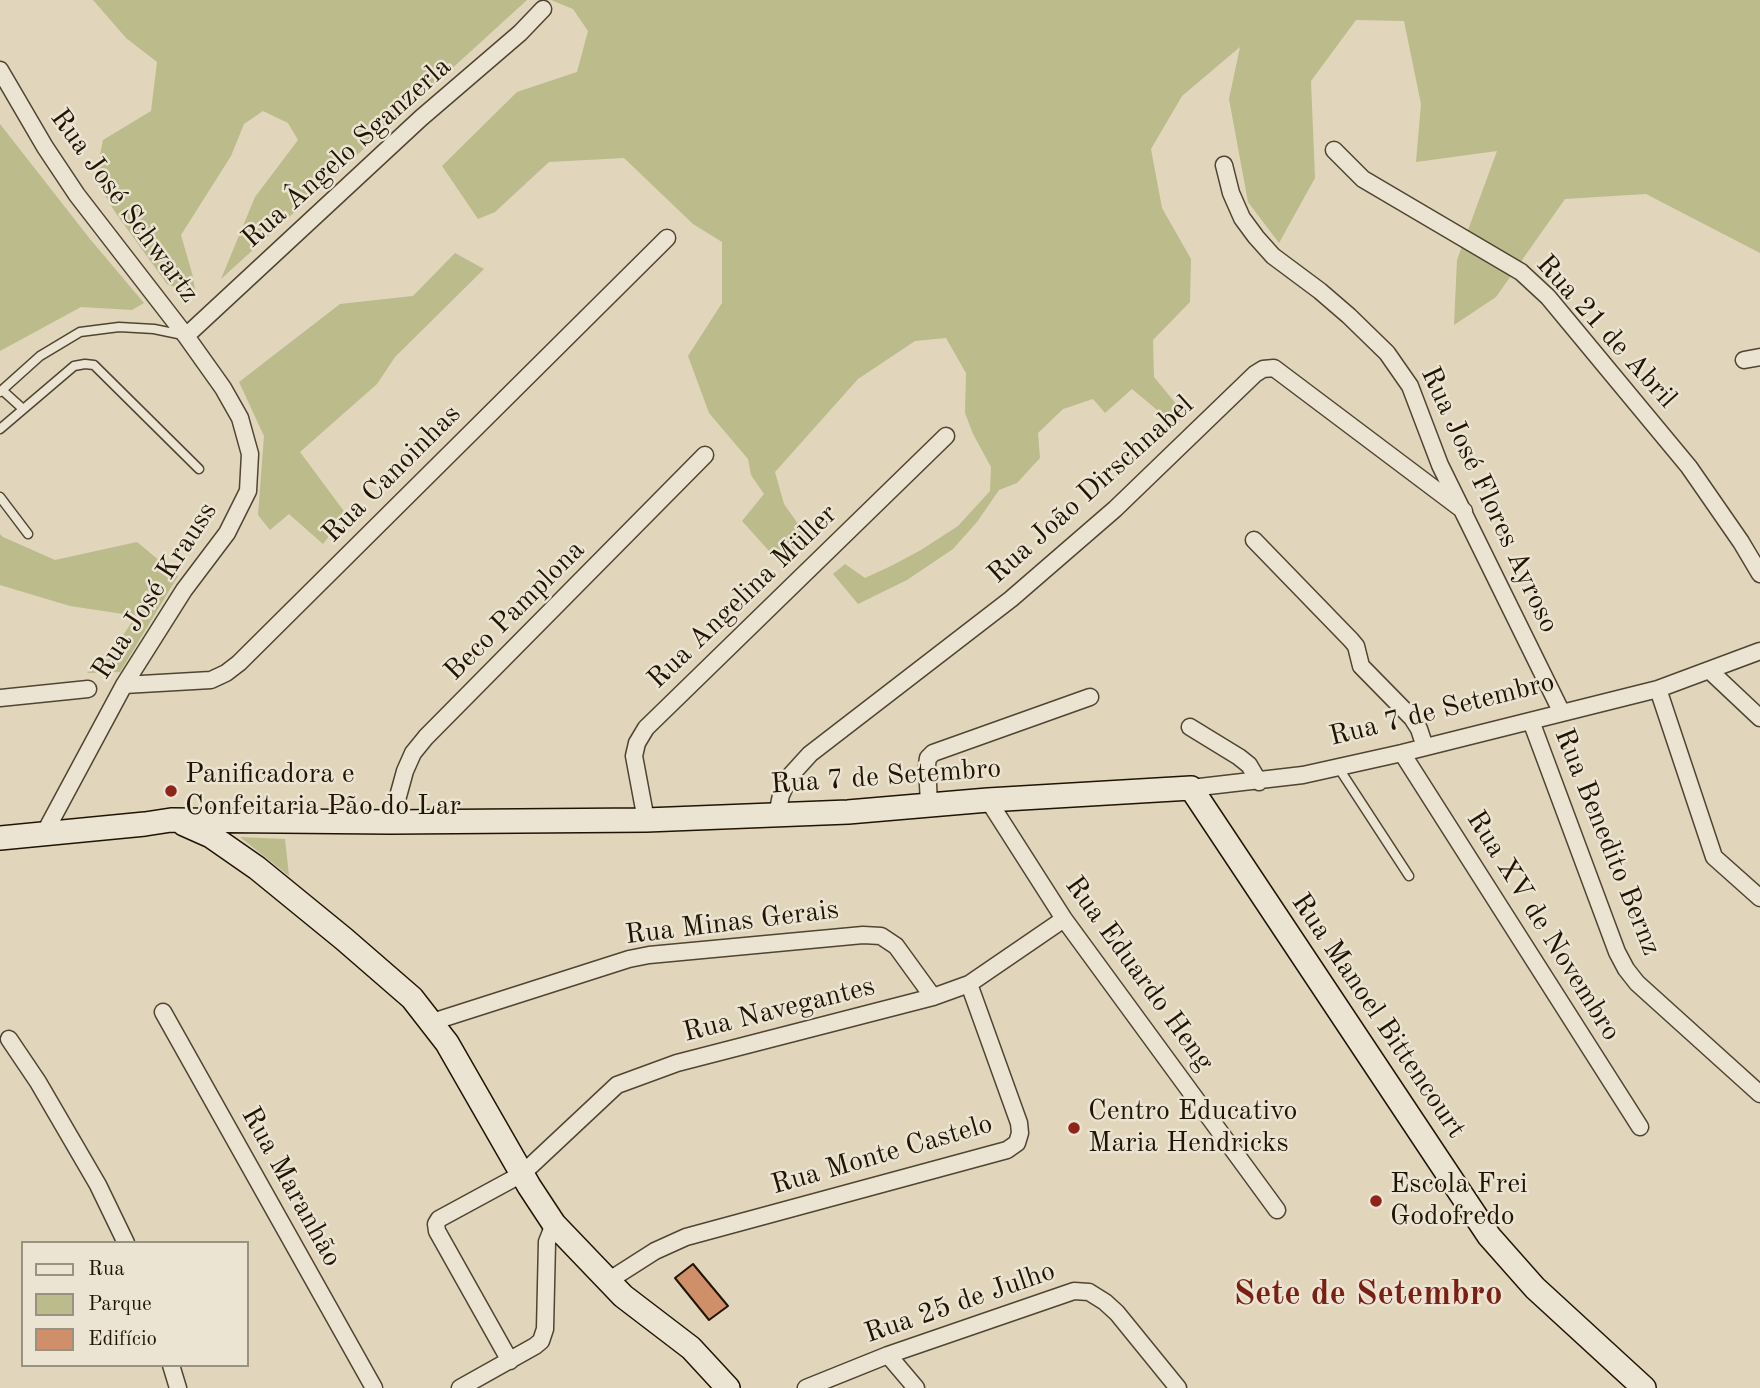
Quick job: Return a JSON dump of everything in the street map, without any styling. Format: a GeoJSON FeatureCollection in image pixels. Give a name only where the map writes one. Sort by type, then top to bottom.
{"type":"FeatureCollection","features":[{"type":"Feature","properties":{"kind":"street","name":"Rua Ângelo Sganzerla"},"geometry":{"type":"LineString","coordinates":[[186,336],[421,118],[520,33],[543,9]]}},
{"type":"Feature","properties":{"kind":"street","name":"Rua José Schwartz"},"geometry":{"type":"LineString","coordinates":[[0,70],[77,195],[186,336]]}},
{"type":"Feature","properties":{"kind":"street","name":"Rua 21 de Abril"},"geometry":{"type":"LineString","coordinates":[[1334,150],[1363,179],[1521,272],[1548,297],[1689,467],[1760,574]]}},
{"type":"Feature","properties":{"kind":"street","name":"Rua José Flores Ayroso"},"geometry":{"type":"LineString","coordinates":[[1224,165],[1231,194],[1242,218],[1256,237],[1273,256],[1349,316],[1401,370],[1410,386],[1440,465],[1561,712]]}},
{"type":"Feature","properties":{"kind":"street","name":"Rua Canoinhas"},"geometry":{"type":"LineString","coordinates":[[124,685],[211,680],[239,663],[667,238]]}},
{"type":"Feature","properties":{"kind":"street","name":"Rua José Krauss"},"geometry":{"type":"LineString","coordinates":[[45,832],[124,685],[184,590],[227,533],[248,491],[250,454],[240,418],[223,388],[186,336]]}},
{"type":"Feature","properties":{"kind":"street","name":"Rua João Dirschnabel"},"geometry":{"type":"LineString","coordinates":[[777,815],[781,795],[790,776],[810,754],[1011,599],[1115,509],[1263,369],[1274,368],[1464,511]]}},
{"type":"Feature","properties":{"kind":"street","name":"Rua Angelina Müller"},"geometry":{"type":"LineString","coordinates":[[646,820],[634,756],[637,743],[646,728],[946,436]]}},
{"type":"Feature","properties":{"kind":"street","name":"Beco Pamplona"},"geometry":{"type":"LineString","coordinates":[[391,822],[405,771],[413,754],[426,737],[705,455]]}},
{"type":"Feature","properties":{"kind":"street"},"geometry":{"type":"LineString","coordinates":[[1254,540],[1356,646],[1361,666],[1412,718],[1425,747]]}},
{"type":"Feature","properties":{"kind":"street","name":"Rua 7 de Setembro"},"geometry":{"type":"LineString","coordinates":[[0,838],[170,820],[646,820],[777,815],[1259,782],[1402,753],[1658,689],[1760,651]]}},
{"type":"Feature","properties":{"kind":"street"},"geometry":{"type":"LineString","coordinates":[[1709,670],[1760,718]]}},
{"type":"Feature","properties":{"kind":"street"},"geometry":{"type":"LineString","coordinates":[[0,698],[88,689]]}},
{"type":"Feature","properties":{"kind":"street"},"geometry":{"type":"LineString","coordinates":[[1658,689],[1714,857],[1760,898]]}},
{"type":"Feature","properties":{"kind":"street"},"geometry":{"type":"LineString","coordinates":[[929,804],[927,765],[928,758],[933,753],[1090,697]]}},
{"type":"Feature","properties":{"kind":"street","name":"Rua Benedito Bernz"},"geometry":{"type":"LineString","coordinates":[[1531,721],[1617,952],[1626,969],[1637,983],[1760,1094]]}},
{"type":"Feature","properties":{"kind":"street"},"geometry":{"type":"LineString","coordinates":[[1190,727],[1239,757],[1249,765],[1259,782]]}},
{"type":"Feature","properties":{"kind":"street","name":"Rua XV de Novembro"},"geometry":{"type":"LineString","coordinates":[[1402,753],[1640,1127]]}},
{"type":"Feature","properties":{"kind":"street","name":"Rua Manoel Bittencourt"},"geometry":{"type":"LineString","coordinates":[[1191,788],[1489,1236],[1535,1288],[1644,1388]]}},
{"type":"Feature","properties":{"kind":"street","name":"Rua Eduardo Heng"},"geometry":{"type":"LineString","coordinates":[[988,800],[1064,919],[1277,1210]]}},
{"type":"Feature","properties":{"kind":"street"},"geometry":{"type":"LineString","coordinates":[[170,820],[211,836],[231,849],[412,998],[432,1022],[554,1224],[607,1281],[691,1348],[728,1388]]}},
{"type":"Feature","properties":{"kind":"street"},"geometry":{"type":"LineString","coordinates":[[231,849],[236,820]]}},
{"type":"Feature","properties":{"kind":"street","name":"Rua Navegantes"},"geometry":{"type":"LineString","coordinates":[[510,1361],[437,1231],[436,1224],[439,1219],[522,1174],[617,1085],[677,1063],[933,997],[969,984],[1064,919]]}},
{"type":"Feature","properties":{"kind":"street","name":"Rua Minas Gerais"},"geometry":{"type":"LineString","coordinates":[[432,1022],[629,959],[662,953],[863,935],[881,936],[897,946],[933,997]]}},
{"type":"Feature","properties":{"kind":"street","name":"Rua Monte Castelo"},"geometry":{"type":"LineString","coordinates":[[607,1281],[655,1251],[686,1237],[1007,1150],[1017,1143],[1020,1133],[1018,1123],[969,984]]}},
{"type":"Feature","properties":{"kind":"street","name":"Rua Maranhão"},"geometry":{"type":"LineString","coordinates":[[163,1012],[374,1388]]}},
{"type":"Feature","properties":{"kind":"street"},"geometry":{"type":"LineString","coordinates":[[9,1039],[38,1082],[98,1185],[125,1241]]}},
{"type":"Feature","properties":{"kind":"street"},"geometry":{"type":"LineString","coordinates":[[460,1388],[535,1346],[544,1335],[547,1242],[554,1224]]}},
{"type":"Feature","properties":{"kind":"street","name":"Rua 25 de Julho"},"geometry":{"type":"LineString","coordinates":[[806,1388],[888,1355],[1074,1291],[1089,1292],[1117,1313],[1178,1388]]}},
{"type":"Feature","properties":{"kind":"street"},"geometry":{"type":"LineString","coordinates":[[888,1355],[916,1388]]}},
{"type":"Feature","properties":{"kind":"street"},"geometry":{"type":"LineString","coordinates":[[172,1367],[177,1388]]}},
{"type":"Feature","properties":{"kind":"lane"},"geometry":{"type":"LineString","coordinates":[[23,409],[1,391],[40,356],[80,332],[119,327],[154,329],[186,336]]}},
{"type":"Feature","properties":{"kind":"lane"},"geometry":{"type":"LineString","coordinates":[[0,429],[74,366],[94,365],[199,469]]}},
{"type":"Feature","properties":{"kind":"lane"},"geometry":{"type":"LineString","coordinates":[[0,497],[28,534]]}},
{"type":"Feature","properties":{"kind":"lane"},"geometry":{"type":"LineString","coordinates":[[1338,767],[1409,876]]}},
{"type":"Feature","properties":{"kind":"green space"},"geometry":{"type":"Polygon","coordinates":[[[93,0],[527,0],[221,279],[255,197],[298,140],[288,123],[263,111],[244,124],[231,156],[181,235],[196,295],[167,284],[115,212],[95,179],[103,140],[151,111],[157,62],[126,38],[93,0]]]}},
{"type":"Feature","properties":{"kind":"green space"},"geometry":{"type":"Polygon","coordinates":[[[551,0],[1760,0],[1760,253],[1646,194],[1565,199],[1496,297],[1454,325],[1457,260],[1497,151],[1416,162],[1421,104],[1404,21],[1356,20],[1311,81],[1315,178],[1279,243],[1248,202],[1229,99],[1240,47],[1182,96],[1151,149],[1162,208],[1191,259],[1190,302],[1153,340],[1154,377],[1186,416],[1174,424],[1132,389],[1105,413],[1093,399],[1063,409],[1038,433],[1040,458],[1017,483],[999,490],[977,522],[953,549],[907,580],[858,604],[833,574],[845,564],[865,578],[891,566],[958,526],[990,491],[991,467],[965,413],[966,373],[946,338],[915,341],[858,379],[775,472],[784,504],[808,538],[779,562],[742,521],[764,494],[751,475],[748,459],[709,413],[688,356],[722,303],[722,242],[693,224],[624,158],[549,162],[495,212],[478,219],[442,166],[517,92],[577,72],[588,31],[573,9],[551,0]]]}},
{"type":"Feature","properties":{"kind":"green space"},"geometry":{"type":"Polygon","coordinates":[[[0,124],[144,303],[132,310],[81,307],[0,351],[0,124]]]}},
{"type":"Feature","properties":{"kind":"green space"},"geometry":{"type":"Polygon","coordinates":[[[455,253],[484,269],[395,357],[377,384],[300,452],[346,514],[323,544],[289,514],[270,530],[258,515],[264,436],[239,382],[340,304],[413,296],[455,253]]]}},
{"type":"Feature","properties":{"kind":"green space"},"geometry":{"type":"Polygon","coordinates":[[[0,534],[55,560],[137,542],[178,576],[120,672],[87,673],[115,647],[136,616],[70,606],[0,585],[0,534]]]}},
{"type":"Feature","properties":{"kind":"green space"},"geometry":{"type":"Polygon","coordinates":[[[240,837],[285,839],[289,876],[240,837]]]}},
{"type":"Feature","properties":{"kind":"building"},"geometry":{"type":"Polygon","coordinates":[[[693,1264],[728,1306],[709,1320],[675,1278],[693,1264]]]}},
{"type":"Feature","properties":{"kind":"place","name":"Panificadora e Confeitaria Pão do Lar"},"geometry":{"type":"Point","coordinates":[171,791]}},
{"type":"Feature","properties":{"kind":"place","name":"Centro Educativo Maria Hendricks"},"geometry":{"type":"Point","coordinates":[1074,1128]}},
{"type":"Feature","properties":{"kind":"place","name":"Escola Frei Godofredo"},"geometry":{"type":"Point","coordinates":[1376,1201]}},
{"type":"Feature","properties":{"kind":"district","name":"Sete de Setembro"},"geometry":{"type":"Point","coordinates":[1368,1295]}}]}
